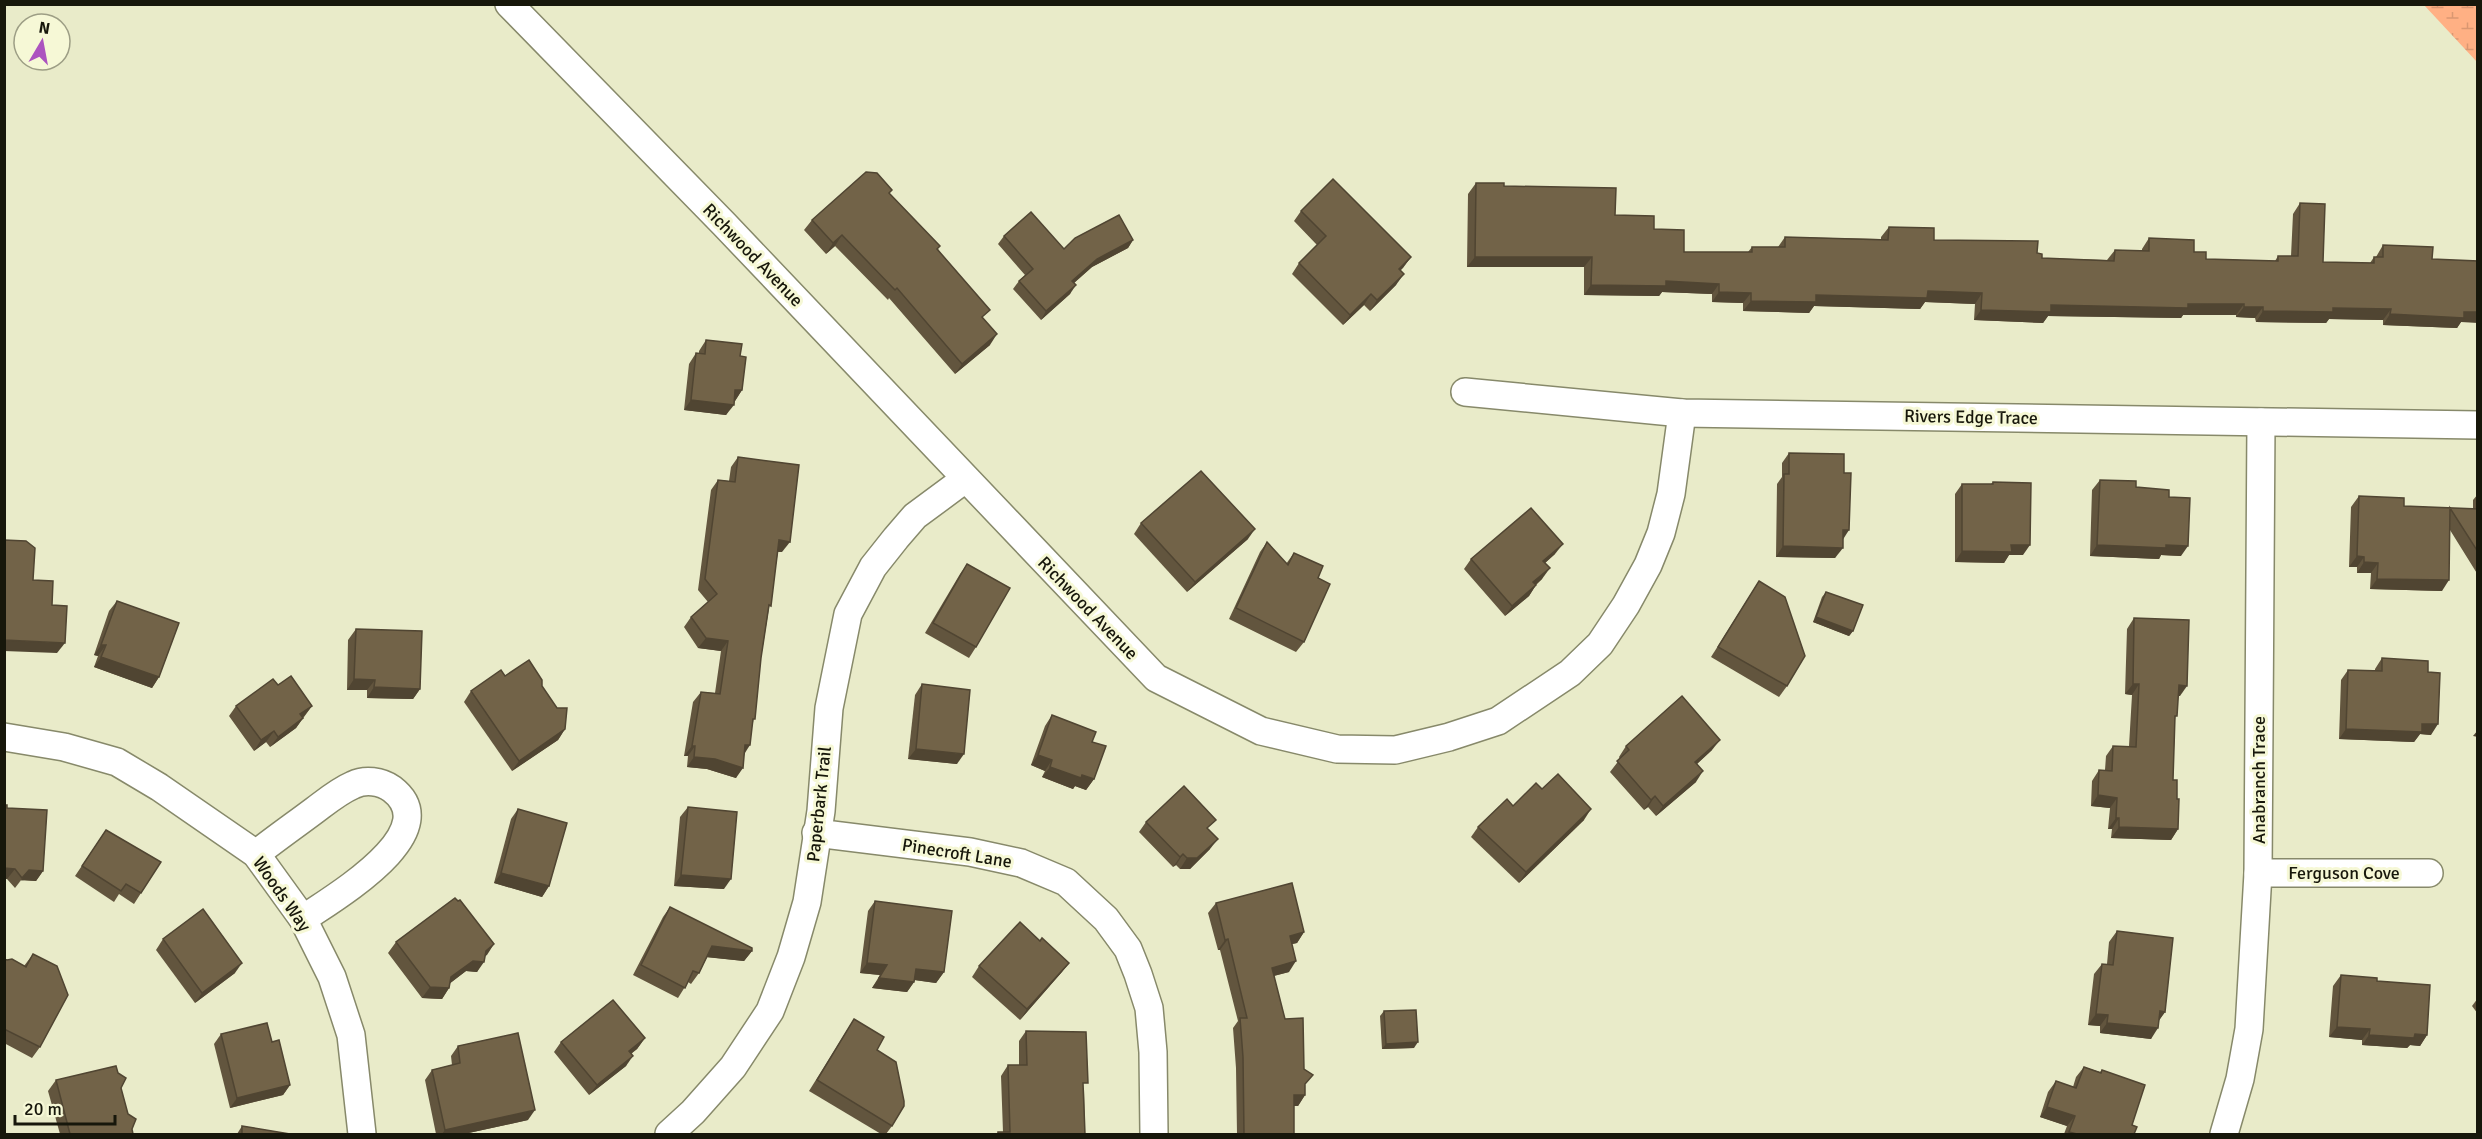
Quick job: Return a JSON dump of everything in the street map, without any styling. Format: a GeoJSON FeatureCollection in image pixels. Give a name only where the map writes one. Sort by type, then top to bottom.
{"type":"FeatureCollection","features":[{"type":"Feature","properties":{"kind":"street","name":"Richwood Avenue"},"geometry":{"type":"LineString","coordinates":[[509,4],[724,224],[1156,678],[1262,730],[1337,749],[1395,750],[1449,737],[1498,721],[1570,673],[1600,644],[1626,605],[1648,565],[1661,533],[1672,484],[1682,413]]}},
{"type":"Feature","properties":{"kind":"street","name":"Rivers Edge Trace"},"geometry":{"type":"LineString","coordinates":[[1465,392],[1682,413],[2478,425]]}},
{"type":"Feature","properties":{"kind":"street","name":"Anabranch Trace"},"geometry":{"type":"LineString","coordinates":[[2224,1134],[2240,1079],[2249,1029],[2258,873],[2261,422]]}},
{"type":"Feature","properties":{"kind":"street","name":"Paperbark Trail"},"geometry":{"type":"LineString","coordinates":[[669,1134],[693,1112],[734,1067],[770,1011],[791,957],[807,902],[821,811],[829,708],[848,614],[873,567],[915,516],[966,479]]}},
{"type":"Feature","properties":{"kind":"street","name":"Woods Way"},"geometry":{"type":"LineString","coordinates":[[4,737],[64,747],[117,762],[159,787],[256,854],[303,919],[332,977],[351,1035],[362,1134]]}},
{"type":"Feature","properties":{"kind":"street"},"geometry":{"type":"LineString","coordinates":[[256,854],[336,794],[354,784],[374,781],[390,787],[403,799],[407,819],[399,843],[384,860],[303,919]]}},
{"type":"Feature","properties":{"kind":"street","name":"Pinecroft Lane"},"geometry":{"type":"LineString","coordinates":[[816,834],[970,852],[1021,863],[1066,882],[1106,919],[1128,949],[1138,974],[1149,1008],[1153,1052],[1154,1134]]}},
{"type":"Feature","properties":{"kind":"street","name":"Ferguson Cove"},"geometry":{"type":"LineString","coordinates":[[2258,873],[2429,873]]}},
{"type":"Feature","properties":{"kind":"green space"},"geometry":{"type":"Polygon","coordinates":[[[2424,5],[2477,5],[2477,62],[2424,5]]]}},
{"type":"Feature","properties":{"kind":"building"},"geometry":{"type":"Polygon","coordinates":[[[866,172],[877,173],[892,190],[889,193],[940,246],[937,249],[990,310],[982,317],[997,334],[962,364],[897,288],[895,290],[842,235],[833,243],[812,220],[866,172]]]}},
{"type":"Feature","properties":{"kind":"building"},"geometry":{"type":"Polygon","coordinates":[[[1333,179],[1411,257],[1399,269],[1404,274],[1377,300],[1371,294],[1350,315],[1299,263],[1326,236],[1301,211],[1333,179]]]}},
{"type":"Feature","properties":{"kind":"building"},"geometry":{"type":"Polygon","coordinates":[[[1476,183],[1504,183],[1504,186],[1616,188],[1615,215],[1654,216],[1654,229],[1684,230],[1684,252],[1752,252],[1752,247],[1785,247],[1785,237],[1888,240],[1889,227],[1934,228],[1934,240],[2038,241],[2037,253],[2042,254],[2042,258],[2114,261],[2115,250],[2149,251],[2149,238],[2194,240],[2194,252],[2206,252],[2206,259],[2278,261],[2278,256],[2298,256],[2300,203],[2325,204],[2323,262],[2374,263],[2374,257],[2383,257],[2383,245],[2433,247],[2432,259],[2478,261],[2478,312],[2464,312],[2464,318],[2390,314],[2391,309],[2333,308],[2333,312],[2263,311],[2263,307],[2244,307],[2244,304],[2188,304],[2188,308],[2051,305],[2051,312],[1981,310],[1982,293],[1928,291],[1927,298],[1816,295],[1816,302],[1751,301],[1751,293],[1719,292],[1719,284],[1666,281],[1666,286],[1591,285],[1592,257],[1475,257],[1476,183]]]}},
{"type":"Feature","properties":{"kind":"building"},"geometry":{"type":"Polygon","coordinates":[[[1031,212],[1064,249],[1075,238],[1119,215],[1133,240],[1097,259],[1072,281],[1076,285],[1046,311],[1019,281],[1033,269],[1004,236],[1031,212]]]}},
{"type":"Feature","properties":{"kind":"building"},"geometry":{"type":"Polygon","coordinates":[[[706,340],[742,344],[740,356],[746,357],[742,390],[735,390],[734,405],[691,400],[696,353],[705,354],[706,340]]]}},
{"type":"Feature","properties":{"kind":"building"},"geometry":{"type":"Polygon","coordinates":[[[1789,453],[1844,454],[1844,473],[1851,473],[1849,530],[1843,530],[1843,548],[1783,546],[1784,474],[1789,474],[1789,453]]]}},
{"type":"Feature","properties":{"kind":"building"},"geometry":{"type":"Polygon","coordinates":[[[738,457],[799,465],[790,542],[779,540],[771,606],[769,605],[761,658],[755,719],[753,719],[750,745],[745,745],[743,768],[715,759],[694,757],[695,746],[692,746],[701,692],[720,694],[728,641],[706,638],[691,617],[717,594],[705,579],[718,480],[735,482],[738,457]]]}},
{"type":"Feature","properties":{"kind":"building"},"geometry":{"type":"Polygon","coordinates":[[[1201,471],[1255,529],[1195,582],[1141,523],[1201,471]]]}},
{"type":"Feature","properties":{"kind":"building"},"geometry":{"type":"Polygon","coordinates":[[[2100,480],[2136,481],[2136,487],[2169,490],[2169,497],[2190,498],[2188,546],[2166,545],[2166,548],[2097,545],[2100,480]]]}},
{"type":"Feature","properties":{"kind":"building"},"geometry":{"type":"Polygon","coordinates":[[[1993,482],[2031,483],[2030,545],[2011,545],[2012,552],[1962,551],[1962,484],[1993,484],[1993,482]]]}},
{"type":"Feature","properties":{"kind":"building"},"geometry":{"type":"Polygon","coordinates":[[[2359,496],[2404,498],[2404,506],[2478,509],[2478,552],[2450,508],[2449,580],[2377,579],[2378,563],[2364,562],[2364,557],[2357,556],[2359,496]]]}},
{"type":"Feature","properties":{"kind":"building"},"geometry":{"type":"Polygon","coordinates":[[[1531,508],[1563,544],[1543,561],[1550,568],[1533,582],[1536,585],[1512,606],[1471,559],[1531,508]]]}},
{"type":"Feature","properties":{"kind":"building"},"geometry":{"type":"Polygon","coordinates":[[[4,540],[26,541],[35,548],[33,580],[53,581],[52,605],[67,606],[65,643],[4,640],[4,540]]]}},
{"type":"Feature","properties":{"kind":"building"},"geometry":{"type":"Polygon","coordinates":[[[1267,542],[1288,565],[1294,553],[1323,566],[1318,578],[1330,584],[1304,642],[1236,608],[1267,542]]]}},
{"type":"Feature","properties":{"kind":"building"},"geometry":{"type":"Polygon","coordinates":[[[967,564],[1010,588],[976,647],[933,623],[967,564]]]}},
{"type":"Feature","properties":{"kind":"building"},"geometry":{"type":"Polygon","coordinates":[[[1759,581],[1785,597],[1805,656],[1787,686],[1718,647],[1759,581]]]}},
{"type":"Feature","properties":{"kind":"building"},"geometry":{"type":"Polygon","coordinates":[[[1826,592],[1863,605],[1853,631],[1816,617],[1826,592]]]}},
{"type":"Feature","properties":{"kind":"building"},"geometry":{"type":"Polygon","coordinates":[[[117,601],[179,623],[159,677],[101,657],[106,645],[101,645],[117,601]]]}},
{"type":"Feature","properties":{"kind":"building"},"geometry":{"type":"Polygon","coordinates":[[[2134,618],[2189,620],[2187,686],[2179,685],[2177,716],[2175,716],[2173,780],[2177,780],[2177,799],[2179,799],[2178,829],[2119,827],[2119,818],[2116,818],[2117,798],[2098,795],[2099,770],[2112,771],[2113,746],[2136,747],[2139,684],[2133,684],[2134,618]]]}},
{"type":"Feature","properties":{"kind":"building"},"geometry":{"type":"Polygon","coordinates":[[[356,629],[422,631],[420,689],[374,687],[375,680],[354,679],[356,629]]]}},
{"type":"Feature","properties":{"kind":"building"},"geometry":{"type":"Polygon","coordinates":[[[2382,658],[2428,661],[2428,672],[2440,673],[2438,724],[2422,724],[2422,732],[2346,729],[2348,670],[2382,671],[2382,658]]]}},
{"type":"Feature","properties":{"kind":"building"},"geometry":{"type":"Polygon","coordinates":[[[529,660],[542,680],[542,686],[557,708],[567,708],[565,729],[519,761],[471,691],[501,670],[505,676],[529,660]]]}},
{"type":"Feature","properties":{"kind":"building"},"geometry":{"type":"Polygon","coordinates":[[[291,676],[312,706],[300,714],[303,718],[278,737],[274,731],[261,740],[236,706],[273,679],[278,685],[291,676]]]}},
{"type":"Feature","properties":{"kind":"building"},"geometry":{"type":"Polygon","coordinates":[[[922,684],[970,690],[964,754],[916,749],[922,684]]]}},
{"type":"Feature","properties":{"kind":"building"},"geometry":{"type":"Polygon","coordinates":[[[1682,696],[1720,740],[1695,762],[1703,771],[1663,806],[1655,796],[1651,800],[1617,761],[1629,750],[1626,746],[1682,696]]]}},
{"type":"Feature","properties":{"kind":"building"},"geometry":{"type":"Polygon","coordinates":[[[1052,715],[1096,732],[1092,742],[1106,746],[1094,779],[1082,775],[1081,778],[1050,767],[1052,760],[1038,755],[1052,715]]]}},
{"type":"Feature","properties":{"kind":"building"},"geometry":{"type":"Polygon","coordinates":[[[1558,774],[1591,809],[1526,872],[1478,827],[1507,799],[1513,806],[1536,783],[1542,789],[1558,774]]]}},
{"type":"Feature","properties":{"kind":"building"},"geometry":{"type":"Polygon","coordinates":[[[1184,786],[1216,820],[1207,828],[1218,839],[1197,858],[1187,858],[1183,854],[1180,857],[1146,822],[1184,786]]]}},
{"type":"Feature","properties":{"kind":"building"},"geometry":{"type":"Polygon","coordinates":[[[4,805],[7,805],[7,808],[47,810],[43,871],[29,870],[22,878],[15,869],[4,868],[4,805]]]}},
{"type":"Feature","properties":{"kind":"building"},"geometry":{"type":"Polygon","coordinates":[[[688,807],[737,812],[731,879],[681,875],[688,807]]]}},
{"type":"Feature","properties":{"kind":"building"},"geometry":{"type":"Polygon","coordinates":[[[518,809],[567,823],[549,886],[501,873],[518,809]]]}},
{"type":"Feature","properties":{"kind":"building"},"geometry":{"type":"Polygon","coordinates":[[[106,830],[161,862],[141,893],[126,884],[121,891],[82,866],[106,830]]]}},
{"type":"Feature","properties":{"kind":"building"},"geometry":{"type":"Polygon","coordinates":[[[1292,883],[1304,932],[1290,936],[1296,961],[1272,968],[1285,1019],[1303,1018],[1304,1069],[1313,1075],[1305,1084],[1305,1095],[1294,1095],[1294,1134],[1244,1134],[1240,1018],[1247,1018],[1228,939],[1225,940],[1216,903],[1292,883]]]}},
{"type":"Feature","properties":{"kind":"building"},"geometry":{"type":"Polygon","coordinates":[[[455,898],[460,900],[494,944],[486,951],[484,962],[473,961],[451,977],[449,988],[430,987],[396,942],[455,898]]]}},
{"type":"Feature","properties":{"kind":"building"},"geometry":{"type":"Polygon","coordinates":[[[875,901],[952,911],[944,972],[916,969],[914,982],[879,978],[887,965],[867,963],[875,901]]]}},
{"type":"Feature","properties":{"kind":"building"},"geometry":{"type":"Polygon","coordinates":[[[670,907],[752,948],[752,951],[712,946],[699,973],[693,971],[685,988],[641,965],[670,907]]]}},
{"type":"Feature","properties":{"kind":"building"},"geometry":{"type":"Polygon","coordinates":[[[203,909],[242,963],[202,993],[163,939],[203,909]]]}},
{"type":"Feature","properties":{"kind":"building"},"geometry":{"type":"Polygon","coordinates":[[[1020,922],[1040,941],[1042,938],[1069,963],[1027,1009],[979,966],[1020,922]]]}},
{"type":"Feature","properties":{"kind":"building"},"geometry":{"type":"Polygon","coordinates":[[[2117,931],[2173,938],[2165,1012],[2160,1011],[2158,1028],[2107,1023],[2108,1015],[2096,1014],[2102,964],[2113,965],[2117,931]]]}},
{"type":"Feature","properties":{"kind":"building"},"geometry":{"type":"Polygon","coordinates":[[[33,954],[57,966],[68,995],[40,1047],[4,1029],[4,959],[12,959],[26,967],[33,954]]]}},
{"type":"Feature","properties":{"kind":"building"},"geometry":{"type":"Polygon","coordinates":[[[2341,975],[2377,978],[2377,981],[2430,985],[2427,1035],[2415,1034],[2414,1038],[2369,1035],[2370,1029],[2337,1027],[2341,975]]]}},
{"type":"Feature","properties":{"kind":"building"},"geometry":{"type":"Polygon","coordinates":[[[613,1000],[645,1038],[629,1051],[633,1056],[597,1085],[561,1042],[613,1000]]]}},
{"type":"Feature","properties":{"kind":"building"},"geometry":{"type":"Polygon","coordinates":[[[1416,1010],[1418,1042],[1386,1044],[1384,1011],[1416,1010]]]}},
{"type":"Feature","properties":{"kind":"building"},"geometry":{"type":"Polygon","coordinates":[[[854,1019],[884,1037],[877,1050],[896,1062],[904,1106],[892,1126],[817,1080],[854,1019]]]}},
{"type":"Feature","properties":{"kind":"building"},"geometry":{"type":"Polygon","coordinates":[[[267,1023],[272,1042],[279,1040],[290,1085],[237,1098],[221,1034],[267,1023]]]}},
{"type":"Feature","properties":{"kind":"building"},"geometry":{"type":"Polygon","coordinates":[[[1026,1031],[1086,1032],[1088,1083],[1083,1083],[1085,1134],[998,1134],[998,1132],[1010,1132],[1008,1065],[1027,1065],[1026,1031]]]}},
{"type":"Feature","properties":{"kind":"building"},"geometry":{"type":"Polygon","coordinates":[[[518,1033],[535,1110],[445,1130],[432,1070],[460,1063],[458,1046],[518,1033]]]}},
{"type":"Feature","properties":{"kind":"building"},"geometry":{"type":"Polygon","coordinates":[[[116,1066],[118,1073],[126,1078],[121,1088],[128,1114],[136,1119],[132,1129],[133,1134],[70,1134],[56,1080],[116,1066]]]}},
{"type":"Feature","properties":{"kind":"building"},"geometry":{"type":"Polygon","coordinates":[[[2084,1067],[2101,1073],[2102,1070],[2145,1085],[2132,1125],[2137,1127],[2134,1134],[2069,1132],[2075,1116],[2047,1107],[2056,1081],[2076,1088],[2084,1067]]]}},
{"type":"Feature","properties":{"kind":"building"},"geometry":{"type":"Polygon","coordinates":[[[242,1126],[290,1134],[242,1134],[242,1126]]]}}]}
